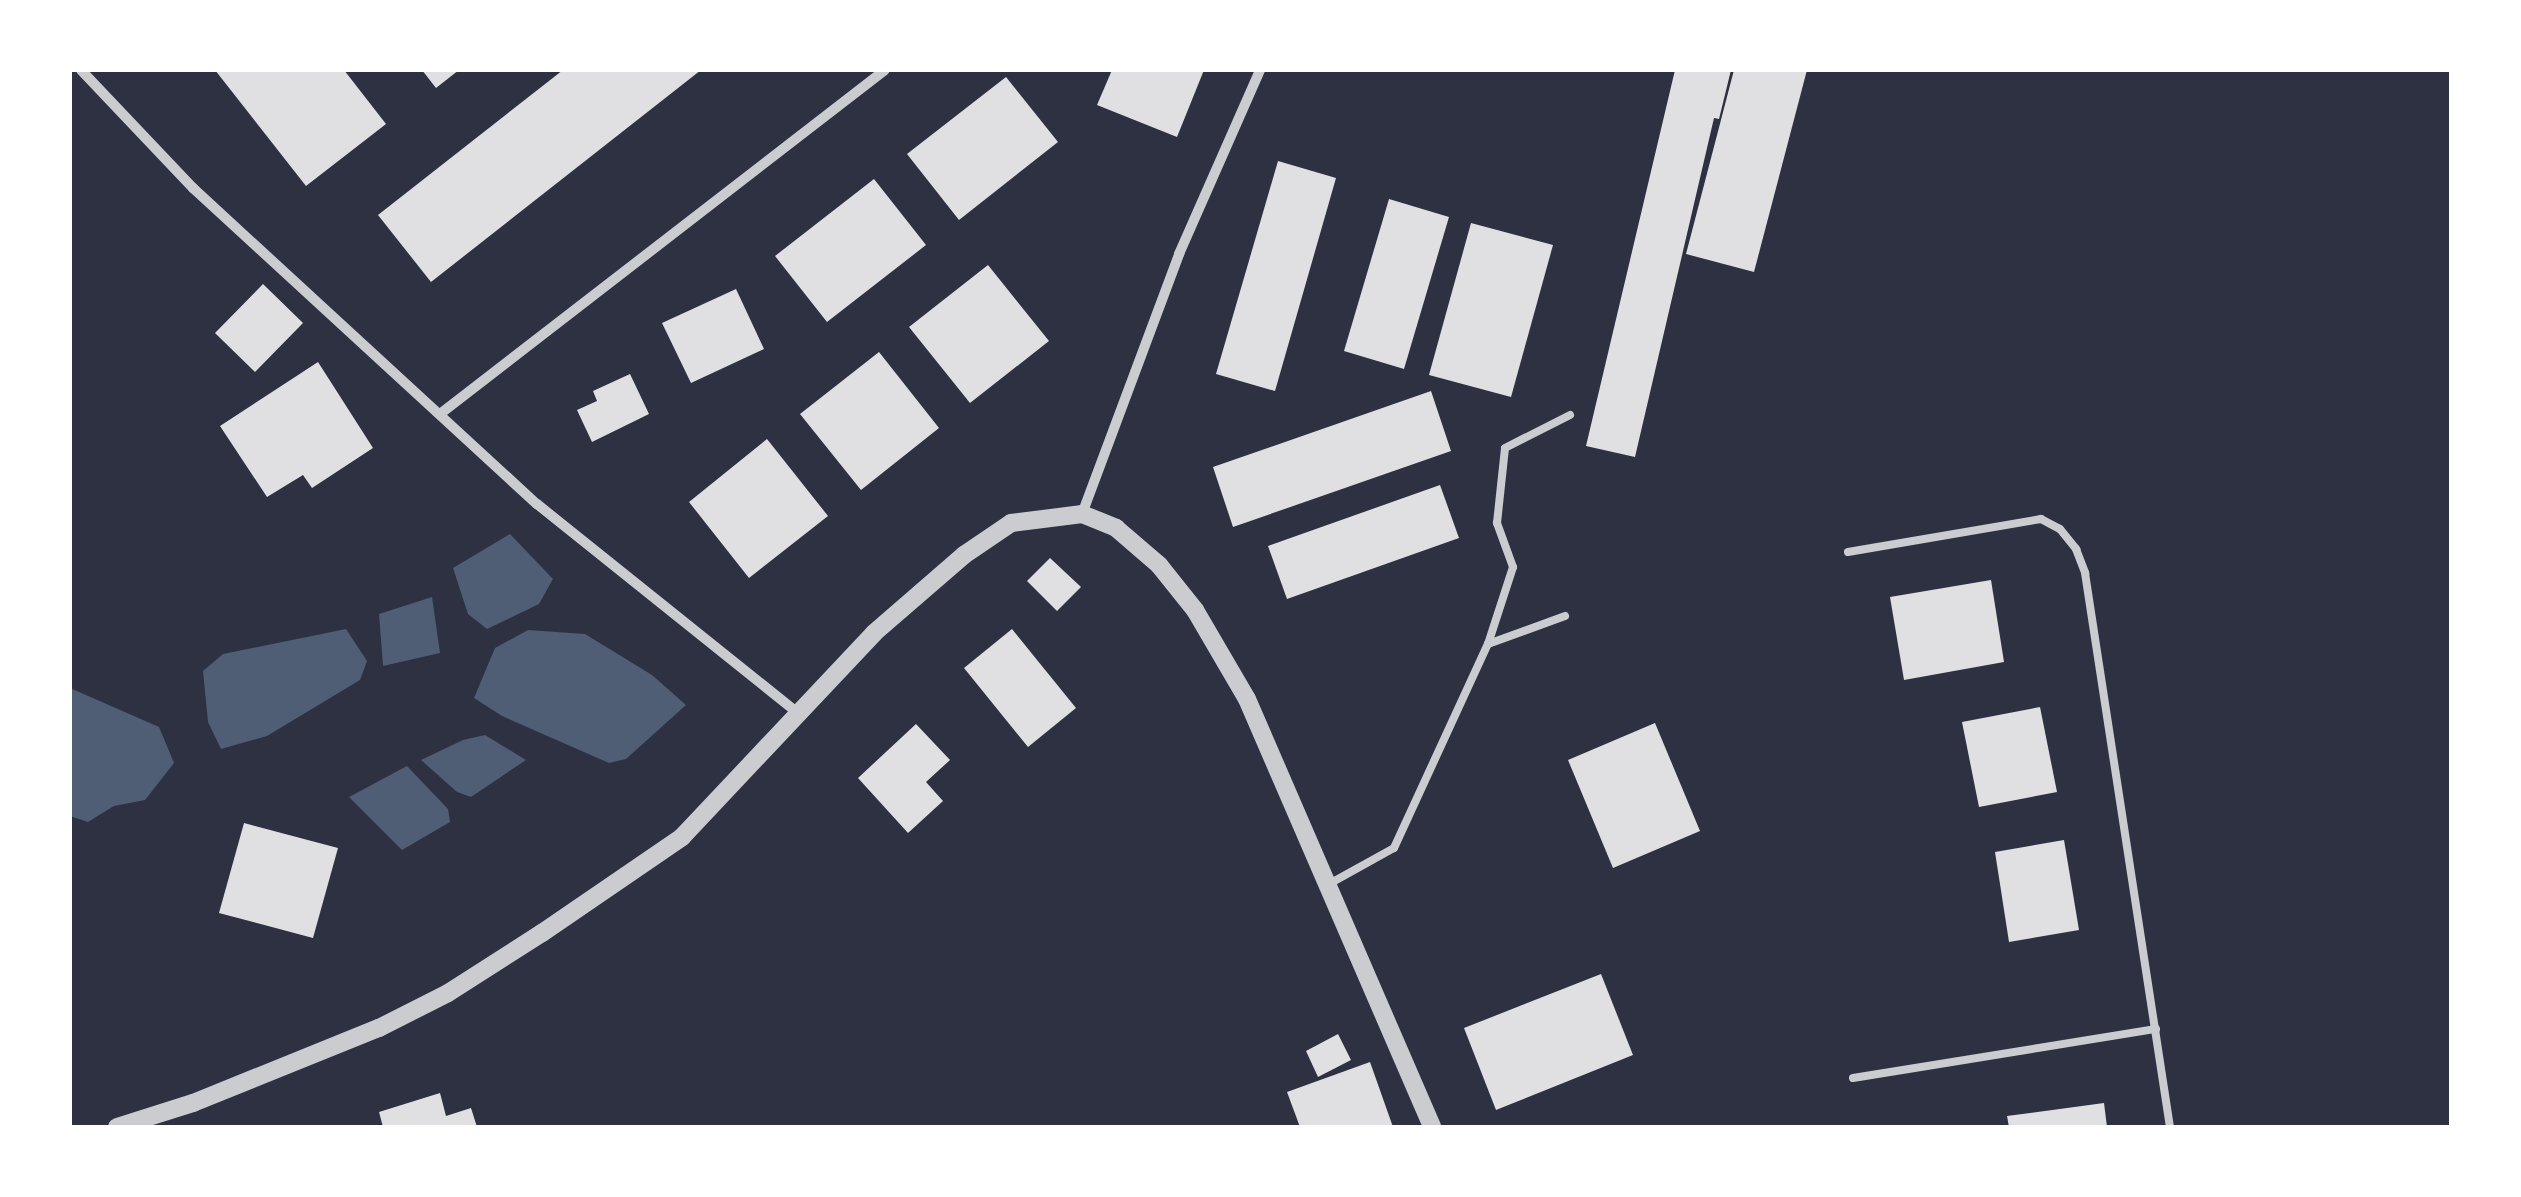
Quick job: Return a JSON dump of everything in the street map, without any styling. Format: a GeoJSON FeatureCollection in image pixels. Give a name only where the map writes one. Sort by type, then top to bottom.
{"type":"FeatureCollection","features":[{"type":"Feature","properties":{"kind":"street"},"geometry":{"type":"LineString","coordinates":[[81,70],[194,188],[537,504],[798,714]]}},
{"type":"Feature","properties":{"kind":"street"},"geometry":{"type":"LineString","coordinates":[[440,414],[885,70]]}},
{"type":"Feature","properties":{"kind":"street"},"geometry":{"type":"LineString","coordinates":[[1082,514],[1179,254],[1260,70]]}},
{"type":"Feature","properties":{"kind":"street"},"geometry":{"type":"LineString","coordinates":[[117,1127],[299,1063],[448,993],[682,837],[874,634],[964,556],[1011,524],[1082,514],[1116,528],[1159,565],[1194,610],[1248,699],[1432,1127]]}},
{"type":"Feature","properties":{"kind":"lane"},"geometry":{"type":"LineString","coordinates":[[1328,884],[1394,848],[1488,644],[1513,567],[1497,522],[1504,448],[1570,415]]}},
{"type":"Feature","properties":{"kind":"lane"},"geometry":{"type":"LineString","coordinates":[[1848,552],[2041,519],[2060,530],[2076,549],[2085,574],[2170,1127]]}},
{"type":"Feature","properties":{"kind":"lane"},"geometry":{"type":"LineString","coordinates":[[1488,644],[1565,616]]}},
{"type":"Feature","properties":{"kind":"lane"},"geometry":{"type":"LineString","coordinates":[[1852,1078],[2156,1029]]}},
{"type":"Feature","properties":{"kind":"water"},"geometry":{"type":"Polygon","coordinates":[[[510,534],[553,579],[539,604],[487,629],[468,614],[453,568],[510,534]]]}},
{"type":"Feature","properties":{"kind":"water"},"geometry":{"type":"Polygon","coordinates":[[[432,597],[440,653],[383,666],[379,614],[432,597]]]}},
{"type":"Feature","properties":{"kind":"water"},"geometry":{"type":"Polygon","coordinates":[[[346,629],[367,661],[360,680],[267,736],[221,749],[208,722],[203,671],[223,654],[346,629]]]}},
{"type":"Feature","properties":{"kind":"water"},"geometry":{"type":"Polygon","coordinates":[[[528,630],[585,634],[652,675],[686,705],[626,759],[609,763],[502,716],[474,698],[495,648],[528,630]]]}},
{"type":"Feature","properties":{"kind":"water"},"geometry":{"type":"Polygon","coordinates":[[[70,688],[159,727],[174,763],[145,800],[114,806],[88,822],[70,816],[70,688]]]}},
{"type":"Feature","properties":{"kind":"water"},"geometry":{"type":"Polygon","coordinates":[[[485,735],[526,760],[471,797],[457,792],[421,760],[463,740],[485,735]]]}},
{"type":"Feature","properties":{"kind":"water"},"geometry":{"type":"Polygon","coordinates":[[[407,766],[448,809],[450,822],[402,850],[349,797],[407,766]]]}},
{"type":"Feature","properties":{"kind":"building"},"geometry":{"type":"Polygon","coordinates":[[[215,70],[344,70],[386,124],[306,186],[215,70]]]}},
{"type":"Feature","properties":{"kind":"building"},"geometry":{"type":"Polygon","coordinates":[[[422,70],[459,70],[436,88],[422,70]]]}},
{"type":"Feature","properties":{"kind":"building"},"geometry":{"type":"Polygon","coordinates":[[[563,70],[701,70],[431,282],[378,215],[563,70]]]}},
{"type":"Feature","properties":{"kind":"building"},"geometry":{"type":"Polygon","coordinates":[[[1112,70],[1204,70],[1177,137],[1097,105],[1112,70]]]}},
{"type":"Feature","properties":{"kind":"building"},"geometry":{"type":"Polygon","coordinates":[[[1675,70],[1731,70],[1719,119],[1714,118],[1635,457],[1586,446],[1675,70]]]}},
{"type":"Feature","properties":{"kind":"building"},"geometry":{"type":"Polygon","coordinates":[[[1734,70],[1807,70],[1754,272],[1686,254],[1734,70]]]}},
{"type":"Feature","properties":{"kind":"building"},"geometry":{"type":"Polygon","coordinates":[[[1006,77],[1058,142],[959,220],[907,154],[1006,77]]]}},
{"type":"Feature","properties":{"kind":"building"},"geometry":{"type":"Polygon","coordinates":[[[1278,161],[1336,178],[1275,391],[1216,374],[1278,161]]]}},
{"type":"Feature","properties":{"kind":"building"},"geometry":{"type":"Polygon","coordinates":[[[874,179],[926,245],[827,322],[775,256],[874,179]]]}},
{"type":"Feature","properties":{"kind":"building"},"geometry":{"type":"Polygon","coordinates":[[[1389,199],[1449,217],[1404,369],[1344,351],[1389,199]]]}},
{"type":"Feature","properties":{"kind":"building"},"geometry":{"type":"Polygon","coordinates":[[[1471,223],[1553,245],[1511,397],[1429,375],[1471,223]]]}},
{"type":"Feature","properties":{"kind":"building"},"geometry":{"type":"Polygon","coordinates":[[[988,265],[1049,341],[970,403],[909,327],[988,265]]]}},
{"type":"Feature","properties":{"kind":"building"},"geometry":{"type":"Polygon","coordinates":[[[263,284],[303,323],[255,372],[215,333],[263,284]]]}},
{"type":"Feature","properties":{"kind":"building"},"geometry":{"type":"Polygon","coordinates":[[[736,289],[764,349],[691,383],[662,323],[736,289]]]}},
{"type":"Feature","properties":{"kind":"building"},"geometry":{"type":"Polygon","coordinates":[[[879,352],[939,428],[861,490],[800,414],[879,352]]]}},
{"type":"Feature","properties":{"kind":"building"},"geometry":{"type":"Polygon","coordinates":[[[318,362],[373,448],[312,488],[303,475],[267,497],[220,426],[318,362]]]}},
{"type":"Feature","properties":{"kind":"building"},"geometry":{"type":"Polygon","coordinates":[[[630,374],[649,414],[592,442],[577,410],[597,401],[593,391],[630,374]]]}},
{"type":"Feature","properties":{"kind":"building"},"geometry":{"type":"Polygon","coordinates":[[[1431,391],[1451,451],[1233,527],[1213,467],[1431,391]]]}},
{"type":"Feature","properties":{"kind":"building"},"geometry":{"type":"Polygon","coordinates":[[[767,439],[828,516],[749,578],[689,502],[767,439]]]}},
{"type":"Feature","properties":{"kind":"building"},"geometry":{"type":"Polygon","coordinates":[[[1440,485],[1459,538],[1287,599],[1268,546],[1440,485]]]}},
{"type":"Feature","properties":{"kind":"building"},"geometry":{"type":"Polygon","coordinates":[[[1050,558],[1081,587],[1057,611],[1027,581],[1050,558]]]}},
{"type":"Feature","properties":{"kind":"building"},"geometry":{"type":"Polygon","coordinates":[[[1991,580],[2004,662],[1904,680],[1890,597],[1991,580]]]}},
{"type":"Feature","properties":{"kind":"building"},"geometry":{"type":"Polygon","coordinates":[[[1012,629],[1076,708],[1028,747],[964,668],[1012,629]]]}},
{"type":"Feature","properties":{"kind":"building"},"geometry":{"type":"Polygon","coordinates":[[[2040,707],[2057,792],[1979,807],[1962,722],[2040,707]]]}},
{"type":"Feature","properties":{"kind":"building"},"geometry":{"type":"Polygon","coordinates":[[[1655,723],[1700,831],[1613,868],[1568,760],[1655,723]]]}},
{"type":"Feature","properties":{"kind":"building"},"geometry":{"type":"Polygon","coordinates":[[[916,724],[950,760],[926,782],[943,801],[908,833],[858,778],[916,724]]]}},
{"type":"Feature","properties":{"kind":"building"},"geometry":{"type":"Polygon","coordinates":[[[244,823],[338,848],[313,938],[219,913],[244,823]]]}},
{"type":"Feature","properties":{"kind":"building"},"geometry":{"type":"Polygon","coordinates":[[[2064,840],[2079,930],[2009,942],[1995,852],[2064,840]]]}},
{"type":"Feature","properties":{"kind":"building"},"geometry":{"type":"Polygon","coordinates":[[[1601,974],[1633,1055],[1496,1110],[1464,1028],[1601,974]]]}},
{"type":"Feature","properties":{"kind":"building"},"geometry":{"type":"Polygon","coordinates":[[[1338,1034],[1351,1060],[1318,1077],[1306,1051],[1338,1034]]]}},
{"type":"Feature","properties":{"kind":"building"},"geometry":{"type":"Polygon","coordinates":[[[1370,1062],[1393,1127],[1300,1127],[1287,1092],[1370,1062]]]}},
{"type":"Feature","properties":{"kind":"building"},"geometry":{"type":"Polygon","coordinates":[[[440,1093],[446,1116],[471,1108],[477,1127],[383,1127],[379,1112],[440,1093]]]}},
{"type":"Feature","properties":{"kind":"building"},"geometry":{"type":"Polygon","coordinates":[[[2104,1103],[2107,1127],[2009,1127],[2007,1116],[2104,1103]]]}}]}
